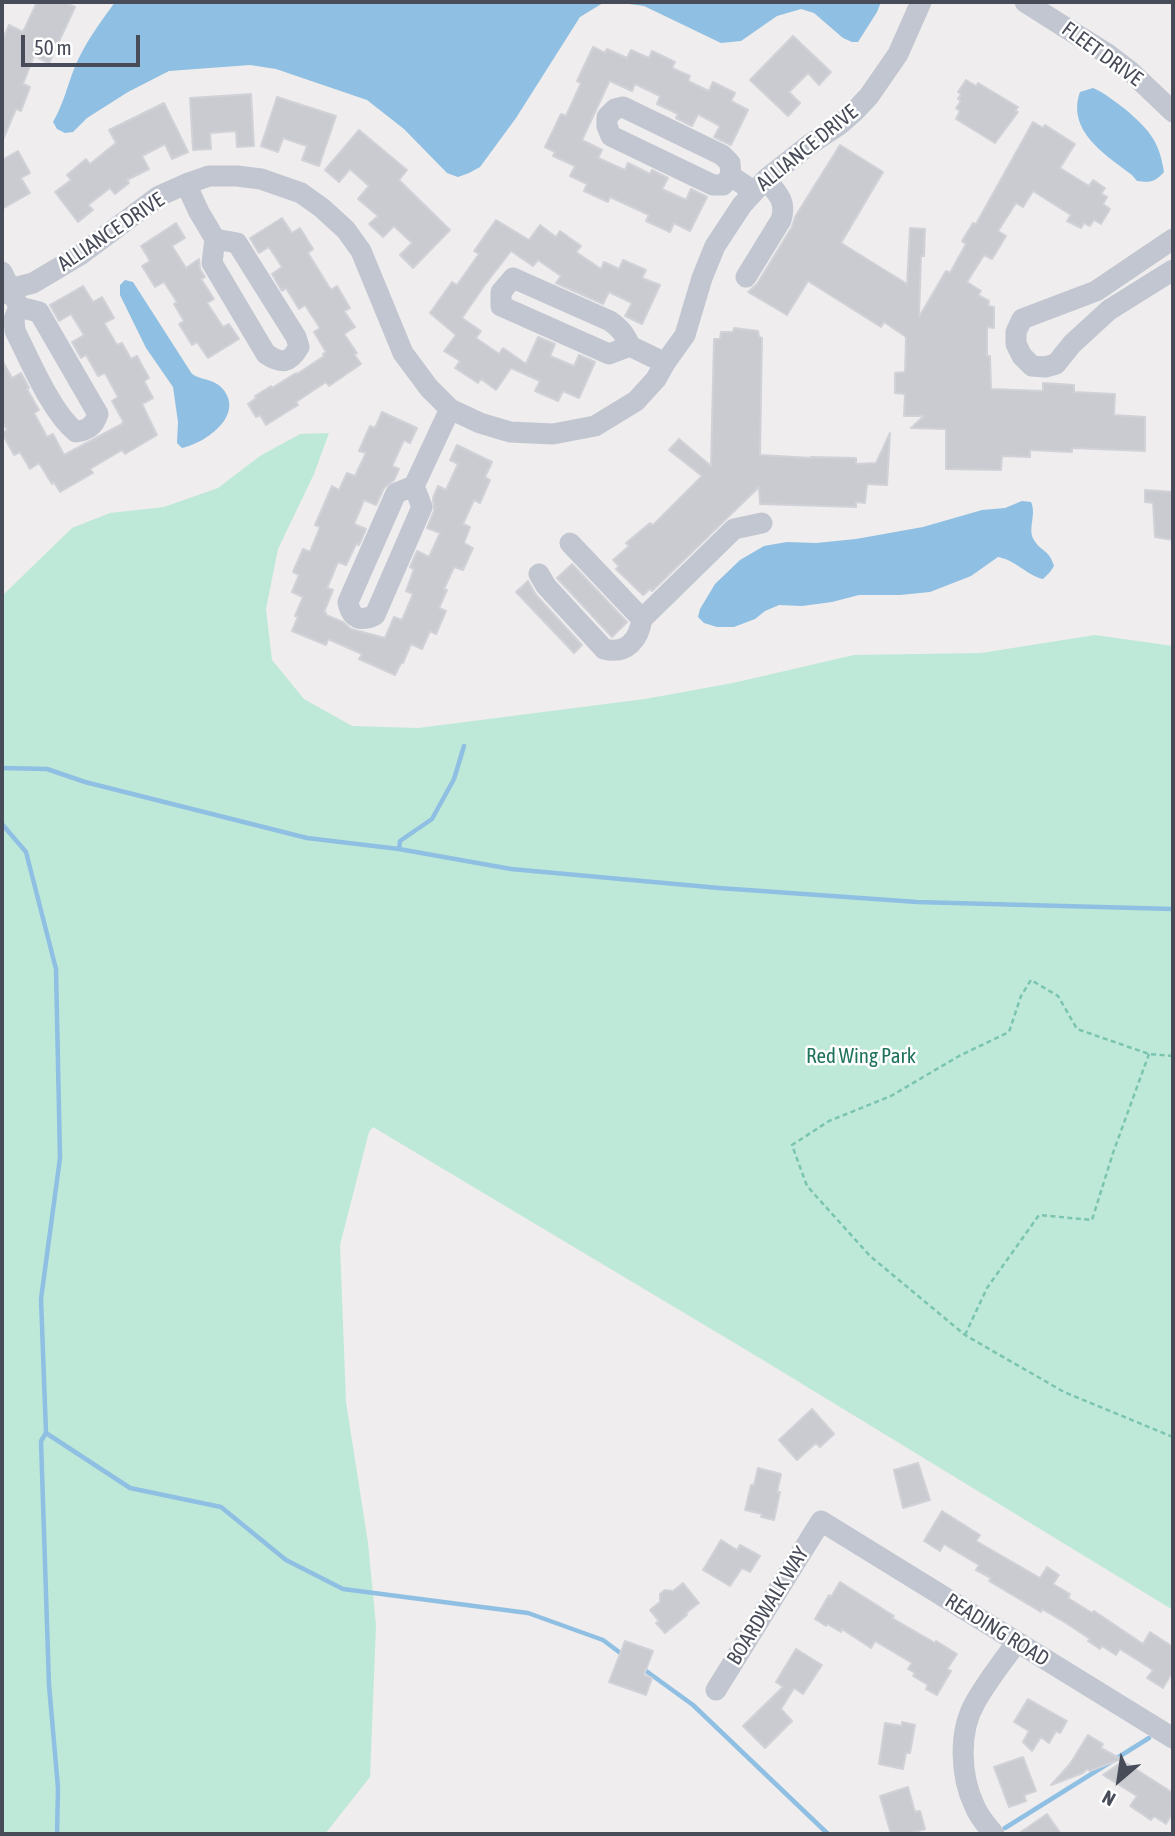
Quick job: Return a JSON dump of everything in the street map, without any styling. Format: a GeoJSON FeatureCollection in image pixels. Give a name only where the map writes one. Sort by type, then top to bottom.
{"type":"FeatureCollection","features":[{"type":"Feature","properties":{"kind":"street","name":"ALLIANCE DRIVE"},"geometry":{"type":"LineString","coordinates":[[8,290],[33,283],[80,255],[159,197],[186,184],[209,176],[261,178],[301,193],[346,230],[361,251],[402,353],[429,388],[450,409],[480,423],[510,432],[552,434],[595,426],[635,401],[656,379],[685,335],[702,278],[727,226],[760,185],[809,145],[839,125],[869,96],[898,54],[921,2]]}},
{"type":"Feature","properties":{"kind":"street","name":"FLEET DRIVE"},"geometry":{"type":"LineString","coordinates":[[1034,4],[1119,63],[1152,90],[1173,112]]}},
{"type":"Feature","properties":{"kind":"street"},"geometry":{"type":"LineString","coordinates":[[623,107],[722,155],[730,163],[732,176],[723,185],[713,185],[611,136],[607,117],[615,109],[623,107]]}},
{"type":"Feature","properties":{"kind":"street"},"geometry":{"type":"LineString","coordinates":[[732,176],[760,185],[783,202],[781,220],[746,276]]}},
{"type":"Feature","properties":{"kind":"street"},"geometry":{"type":"LineString","coordinates":[[186,184],[215,239],[212,262],[232,297],[266,354],[277,362],[287,360],[295,354],[299,346],[296,337],[237,243],[215,239]]}},
{"type":"Feature","properties":{"kind":"street"},"geometry":{"type":"LineString","coordinates":[[1173,239],[1096,292],[1022,319],[1016,332],[1016,344],[1022,356],[1032,366],[1056,364],[1072,344],[1109,310],[1173,270]]}},
{"type":"Feature","properties":{"kind":"street"},"geometry":{"type":"LineString","coordinates":[[629,346],[609,354],[501,306],[500,292],[513,278],[610,321],[619,327],[629,346],[665,363]]}},
{"type":"Feature","properties":{"kind":"street"},"geometry":{"type":"LineString","coordinates":[[8,290],[39,312],[98,414],[95,423],[87,430],[76,432],[66,424],[55,407],[15,331],[8,290]]}},
{"type":"Feature","properties":{"kind":"street"},"geometry":{"type":"LineString","coordinates":[[414,486],[422,507],[375,615],[366,619],[358,618],[350,611],[348,602],[396,493],[414,486],[450,409]]}},
{"type":"Feature","properties":{"kind":"street"},"geometry":{"type":"LineString","coordinates":[[538,574],[604,649],[623,649],[633,643],[642,619],[734,529],[762,523]]}},
{"type":"Feature","properties":{"kind":"street"},"geometry":{"type":"LineString","coordinates":[[570,543],[642,619]]}},
{"type":"Feature","properties":{"kind":"street","name":"READING ROAD"},"geometry":{"type":"LineString","coordinates":[[821,1521],[1173,1738]]}},
{"type":"Feature","properties":{"kind":"street","name":"BOARDWALK WAY"},"geometry":{"type":"LineString","coordinates":[[716,1690],[821,1521]]}},
{"type":"Feature","properties":{"kind":"street"},"geometry":{"type":"LineString","coordinates":[[994,1834],[976,1809],[969,1793],[963,1750],[974,1703],[1017,1642]]}},
{"type":"Feature","properties":{"kind":"path"},"geometry":{"type":"LineString","coordinates":[[1173,1056],[1149,1054],[1077,1030],[1058,996],[1031,980],[1021,996],[1010,1032],[958,1056],[891,1096],[829,1121],[792,1145],[807,1186],[870,1256],[965,1335],[1064,1392],[1173,1437]]}},
{"type":"Feature","properties":{"kind":"path"},"geometry":{"type":"LineString","coordinates":[[965,1335],[987,1288],[1039,1215],[1092,1220],[1149,1054]]}},
{"type":"Feature","properties":{"kind":"green space","name":"Red Wing Park"},"geometry":{"type":"Polygon","coordinates":[[[329,433],[314,474],[278,549],[266,609],[272,660],[304,699],[352,726],[418,728],[645,699],[733,683],[854,655],[981,653],[1095,635],[1173,646],[1173,1610],[373,1127],[369,1132],[340,1245],[346,1402],[368,1543],[376,1625],[370,1777],[325,1834],[2,1834],[2,596],[72,528],[110,513],[164,507],[218,488],[260,456],[300,434],[329,433]]]}},
{"type":"Feature","properties":{"kind":"water"},"geometry":{"type":"Polygon","coordinates":[[[115,2],[614,2],[603,3],[580,17],[516,118],[480,167],[458,177],[447,173],[404,129],[367,100],[276,69],[250,65],[169,71],[128,92],[87,118],[73,132],[65,133],[57,129],[53,122],[78,60],[115,2]]]}},
{"type":"Feature","properties":{"kind":"water"},"geometry":{"type":"Polygon","coordinates":[[[614,2],[881,2],[858,42],[843,38],[814,13],[801,9],[777,16],[741,41],[721,43],[644,6],[614,2]]]}},
{"type":"Feature","properties":{"kind":"water"},"geometry":{"type":"Polygon","coordinates":[[[1093,88],[1125,109],[1152,136],[1164,172],[1158,178],[1149,182],[1137,181],[1100,150],[1083,130],[1077,106],[1080,92],[1093,88]]]}},
{"type":"Feature","properties":{"kind":"water"},"geometry":{"type":"Polygon","coordinates":[[[125,280],[133,282],[192,374],[218,384],[228,397],[229,407],[220,426],[212,434],[192,445],[182,448],[177,443],[178,422],[173,387],[146,348],[120,295],[120,285],[125,280]]]}},
{"type":"Feature","properties":{"kind":"water"},"geometry":{"type":"Polygon","coordinates":[[[1022,501],[1031,502],[1032,536],[1050,556],[1054,566],[1043,579],[998,557],[971,576],[930,592],[859,595],[802,606],[779,605],[734,627],[717,627],[704,623],[698,617],[715,584],[740,560],[764,546],[787,542],[816,543],[856,539],[923,527],[982,510],[1005,508],[1022,501]]]}},
{"type":"Feature","properties":{"kind":"building"},"geometry":{"type":"Polygon","coordinates":[[[37,2],[64,2],[75,7],[49,63],[34,56],[23,84],[30,87],[21,111],[16,109],[2,142],[2,41],[9,25],[23,32],[37,2]]]}},
{"type":"Feature","properties":{"kind":"building"},"geometry":{"type":"Polygon","coordinates":[[[793,36],[831,72],[819,85],[808,73],[789,92],[800,103],[788,116],[750,80],[793,36]]]}},
{"type":"Feature","properties":{"kind":"building"},"geometry":{"type":"Polygon","coordinates":[[[593,47],[605,53],[607,49],[627,58],[631,50],[649,58],[652,51],[675,62],[672,68],[690,76],[688,81],[709,91],[713,82],[735,93],[731,101],[748,110],[731,145],[714,137],[720,126],[698,114],[692,126],[676,118],[678,114],[657,104],[660,96],[635,84],[632,91],[609,82],[582,140],[602,150],[598,158],[625,170],[628,163],[650,174],[652,170],[668,178],[662,189],[686,200],[691,189],[707,197],[690,231],[674,223],[670,232],[646,221],[649,215],[610,197],[608,202],[584,191],[587,184],[570,176],[575,166],[553,156],[555,152],[545,147],[561,114],[566,116],[581,83],[577,81],[593,47]]]}},
{"type":"Feature","properties":{"kind":"building"},"geometry":{"type":"Polygon","coordinates":[[[966,80],[976,86],[978,83],[1018,107],[1015,111],[1018,112],[995,143],[956,119],[960,111],[956,108],[961,101],[958,99],[961,94],[958,92],[966,80]]]}},
{"type":"Feature","properties":{"kind":"building"},"geometry":{"type":"Polygon","coordinates":[[[251,94],[254,146],[237,147],[236,131],[210,133],[211,149],[193,150],[190,98],[251,94]]]}},
{"type":"Feature","properties":{"kind":"building"},"geometry":{"type":"Polygon","coordinates":[[[277,97],[336,116],[319,166],[302,160],[307,146],[283,138],[278,152],[261,146],[277,97]]]}},
{"type":"Feature","properties":{"kind":"building"},"geometry":{"type":"Polygon","coordinates":[[[164,103],[188,152],[172,159],[165,144],[142,156],[149,169],[127,180],[129,183],[115,194],[110,188],[88,205],[93,210],[78,222],[55,192],[71,180],[67,175],[86,159],[90,164],[116,143],[109,130],[164,103]]]}},
{"type":"Feature","properties":{"kind":"building"},"geometry":{"type":"Polygon","coordinates":[[[1033,122],[1043,128],[1045,125],[1075,144],[1060,168],[1089,186],[1093,180],[1105,188],[1101,194],[1107,197],[1103,204],[1110,209],[1101,224],[1094,220],[1090,226],[1084,223],[1081,228],[1067,221],[1071,215],[1033,191],[1023,207],[1016,203],[998,231],[1006,236],[992,259],[984,255],[967,282],[981,291],[978,295],[989,301],[988,306],[994,307],[994,328],[987,327],[991,389],[1043,391],[1043,383],[1074,385],[1074,392],[1115,394],[1114,415],[1145,417],[1145,451],[1072,448],[1072,452],[1030,450],[1030,457],[1002,456],[1001,470],[946,469],[946,429],[911,428],[924,416],[904,416],[905,394],[895,393],[895,373],[905,372],[906,337],[884,322],[881,327],[808,281],[787,315],[748,292],[757,284],[840,145],[883,172],[841,243],[907,284],[910,228],[925,229],[924,256],[921,256],[919,317],[946,271],[950,273],[966,244],[962,241],[973,223],[976,224],[1033,122]]]}},
{"type":"Feature","properties":{"kind":"building"},"geometry":{"type":"Polygon","coordinates":[[[359,130],[407,170],[399,180],[450,230],[413,268],[400,255],[412,243],[394,226],[383,237],[369,224],[378,216],[358,199],[369,186],[350,169],[339,182],[325,170],[359,130]]]}},
{"type":"Feature","properties":{"kind":"building"},"geometry":{"type":"Polygon","coordinates":[[[18,151],[30,173],[21,178],[30,193],[2,209],[2,160],[18,151]]]}},
{"type":"Feature","properties":{"kind":"building"},"geometry":{"type":"Polygon","coordinates":[[[282,218],[292,233],[300,228],[313,249],[308,253],[331,290],[337,286],[350,308],[344,311],[355,327],[344,334],[361,364],[329,386],[326,382],[296,402],[298,405],[266,425],[260,415],[256,417],[248,404],[255,396],[297,374],[326,352],[314,332],[320,328],[305,305],[299,309],[286,288],[282,291],[272,274],[282,267],[269,247],[259,253],[250,238],[282,218]]]}},
{"type":"Feature","properties":{"kind":"building"},"geometry":{"type":"Polygon","coordinates":[[[496,220],[529,240],[540,225],[556,237],[560,231],[581,246],[576,252],[601,269],[604,262],[619,269],[623,260],[646,270],[642,278],[660,285],[642,324],[625,316],[632,303],[609,292],[603,304],[556,283],[561,276],[538,260],[533,266],[511,251],[484,286],[462,318],[481,331],[476,338],[499,354],[503,348],[526,364],[538,337],[555,344],[550,356],[574,366],[579,355],[595,362],[579,398],[563,391],[558,401],[535,391],[540,381],[511,368],[496,390],[481,379],[478,383],[455,368],[460,361],[444,351],[456,335],[430,313],[452,282],[457,285],[479,254],[474,251],[496,220]]]}},
{"type":"Feature","properties":{"kind":"building"},"geometry":{"type":"Polygon","coordinates":[[[176,223],[185,238],[172,246],[186,268],[199,259],[200,269],[205,277],[201,279],[214,299],[207,303],[223,327],[229,324],[239,339],[208,358],[197,342],[192,345],[179,324],[184,321],[174,304],[177,302],[164,282],[155,287],[142,266],[150,261],[141,246],[176,223]]]}},
{"type":"Feature","properties":{"kind":"building"},"geometry":{"type":"Polygon","coordinates":[[[83,286],[93,302],[102,297],[114,318],[104,323],[117,345],[122,343],[131,359],[137,356],[149,378],[144,381],[153,398],[142,404],[157,435],[125,454],[122,450],[90,469],[93,473],[60,492],[39,463],[30,469],[20,452],[14,455],[2,433],[7,430],[2,420],[2,360],[12,378],[21,373],[39,410],[34,413],[47,437],[53,434],[64,455],[122,424],[123,421],[112,401],[118,397],[105,373],[98,376],[86,355],[81,358],[72,342],[84,335],[71,314],[59,321],[50,305],[83,286]]]}},
{"type":"Feature","properties":{"kind":"building"},"geometry":{"type":"Polygon","coordinates":[[[734,328],[758,331],[759,337],[762,338],[760,455],[856,458],[856,464],[876,463],[890,433],[887,485],[867,484],[865,503],[856,502],[856,507],[760,504],[759,487],[652,591],[650,589],[643,595],[616,569],[619,566],[613,560],[629,546],[626,543],[650,523],[653,525],[702,476],[669,450],[679,439],[711,466],[714,339],[720,339],[721,332],[733,332],[734,328]]]}},
{"type":"Feature","properties":{"kind":"building"},"geometry":{"type":"Polygon","coordinates":[[[382,412],[417,428],[410,443],[404,440],[392,466],[399,469],[394,480],[384,488],[376,505],[364,500],[354,524],[366,529],[346,565],[338,562],[327,588],[333,590],[324,612],[351,629],[385,638],[394,617],[402,620],[413,594],[406,591],[414,569],[410,567],[417,551],[429,557],[440,533],[427,528],[434,511],[433,498],[438,486],[446,490],[458,464],[450,460],[457,445],[492,462],[485,477],[490,480],[480,503],[474,500],[463,524],[470,527],[464,543],[473,548],[463,570],[454,567],[444,589],[447,590],[439,608],[446,611],[436,634],[430,631],[422,649],[411,644],[395,675],[359,659],[362,654],[328,639],[326,645],[292,631],[303,597],[292,592],[299,575],[293,572],[303,549],[310,552],[320,527],[315,525],[332,486],[339,490],[347,473],[355,476],[366,453],[359,451],[370,426],[375,428],[382,412]]]}},
{"type":"Feature","properties":{"kind":"building"},"geometry":{"type":"Polygon","coordinates":[[[1145,490],[1173,492],[1173,540],[1155,537],[1153,503],[1145,502],[1145,490]]]}},
{"type":"Feature","properties":{"kind":"building"},"geometry":{"type":"Polygon","coordinates":[[[572,564],[627,622],[612,637],[557,578],[572,564]]]}},
{"type":"Feature","properties":{"kind":"building"},"geometry":{"type":"Polygon","coordinates":[[[528,581],[536,595],[582,645],[574,653],[516,592],[528,581]]]}},
{"type":"Feature","properties":{"kind":"building"},"geometry":{"type":"Polygon","coordinates":[[[812,1409],[834,1434],[820,1447],[816,1443],[797,1460],[779,1440],[812,1409]]]}},
{"type":"Feature","properties":{"kind":"building"},"geometry":{"type":"Polygon","coordinates":[[[918,1463],[930,1500],[903,1508],[894,1470],[918,1463]]]}},
{"type":"Feature","properties":{"kind":"building"},"geometry":{"type":"Polygon","coordinates":[[[758,1468],[781,1474],[774,1520],[745,1510],[758,1468]]]}},
{"type":"Feature","properties":{"kind":"building"},"geometry":{"type":"Polygon","coordinates":[[[942,1511],[980,1535],[976,1541],[1040,1578],[1047,1567],[1059,1575],[1053,1584],[1070,1594],[1068,1598],[1092,1613],[1094,1611],[1143,1644],[1150,1632],[1173,1647],[1173,1671],[1163,1688],[1147,1678],[1153,1670],[1120,1649],[1116,1655],[1102,1646],[1100,1649],[1066,1623],[1042,1609],[1041,1612],[989,1581],[991,1578],[976,1570],[979,1565],[944,1544],[940,1551],[924,1541],[942,1511]]]}},
{"type":"Feature","properties":{"kind":"building"},"geometry":{"type":"Polygon","coordinates":[[[721,1540],[737,1550],[740,1545],[760,1556],[750,1572],[742,1568],[730,1586],[703,1570],[721,1540]]]}},
{"type":"Feature","properties":{"kind":"building"},"geometry":{"type":"Polygon","coordinates":[[[840,1582],[894,1616],[892,1618],[957,1654],[947,1669],[951,1671],[937,1695],[926,1689],[928,1685],[913,1676],[915,1673],[908,1669],[912,1663],[875,1641],[871,1648],[842,1629],[841,1632],[815,1619],[840,1582]]]}},
{"type":"Feature","properties":{"kind":"building"},"geometry":{"type":"Polygon","coordinates":[[[683,1583],[699,1603],[665,1633],[650,1610],[660,1602],[660,1594],[665,1590],[673,1591],[683,1583]]]}},
{"type":"Feature","properties":{"kind":"building"},"geometry":{"type":"Polygon","coordinates":[[[625,1641],[653,1651],[644,1675],[652,1678],[646,1695],[609,1682],[625,1641]]]}},
{"type":"Feature","properties":{"kind":"building"},"geometry":{"type":"Polygon","coordinates":[[[796,1649],[822,1665],[803,1694],[794,1688],[781,1709],[792,1721],[765,1748],[743,1726],[783,1687],[776,1682],[796,1649]]]}},
{"type":"Feature","properties":{"kind":"building"},"geometry":{"type":"Polygon","coordinates":[[[1028,1699],[1067,1721],[1060,1733],[1056,1731],[1049,1743],[1041,1737],[1032,1751],[1023,1742],[1029,1731],[1014,1722],[1028,1699]]]}},
{"type":"Feature","properties":{"kind":"building"},"geometry":{"type":"Polygon","coordinates":[[[902,1722],[915,1725],[910,1753],[906,1753],[903,1769],[879,1764],[885,1723],[902,1726],[902,1722]]]}},
{"type":"Feature","properties":{"kind":"building"},"geometry":{"type":"Polygon","coordinates":[[[1088,1735],[1103,1744],[1101,1748],[1121,1759],[1090,1771],[1087,1769],[1051,1785],[1070,1764],[1088,1735]]]}},
{"type":"Feature","properties":{"kind":"building"},"geometry":{"type":"Polygon","coordinates":[[[1023,1757],[1036,1791],[1024,1795],[1026,1801],[1009,1807],[994,1767],[1023,1757]]]}},
{"type":"Feature","properties":{"kind":"building"},"geometry":{"type":"Polygon","coordinates":[[[1123,1761],[1173,1793],[1173,1812],[1166,1824],[1154,1816],[1151,1820],[1130,1806],[1137,1796],[1103,1775],[1123,1761]]]}},
{"type":"Feature","properties":{"kind":"building"},"geometry":{"type":"Polygon","coordinates":[[[908,1787],[915,1812],[920,1811],[925,1829],[907,1834],[891,1834],[880,1796],[908,1787]]]}},
{"type":"Feature","properties":{"kind":"building"},"geometry":{"type":"Polygon","coordinates":[[[1047,1814],[1061,1834],[1018,1834],[1047,1814]]]}},
{"type":"Feature","properties":{"kind":"waterway"},"geometry":{"type":"LineString","coordinates":[[399,849],[400,841],[432,819],[454,779],[464,746]]}},
{"type":"Feature","properties":{"kind":"waterway"},"geometry":{"type":"LineString","coordinates":[[2,768],[47,769],[85,782],[307,838],[399,849],[511,869],[917,902],[1173,909]]}},
{"type":"Feature","properties":{"kind":"waterway"},"geometry":{"type":"LineString","coordinates":[[2,824],[26,852],[56,969],[60,1158],[41,1299],[46,1433],[41,1441],[49,1685],[58,1788],[57,1834]]}},
{"type":"Feature","properties":{"kind":"waterway"},"geometry":{"type":"LineString","coordinates":[[46,1433],[130,1488],[221,1507],[286,1560],[343,1589],[528,1613],[603,1640],[623,1655]]}},
{"type":"Feature","properties":{"kind":"waterway"},"geometry":{"type":"LineString","coordinates":[[642,1668],[693,1705],[828,1834]]}},
{"type":"Feature","properties":{"kind":"waterway"},"geometry":{"type":"LineString","coordinates":[[1005,1828],[1149,1738]]}}]}
